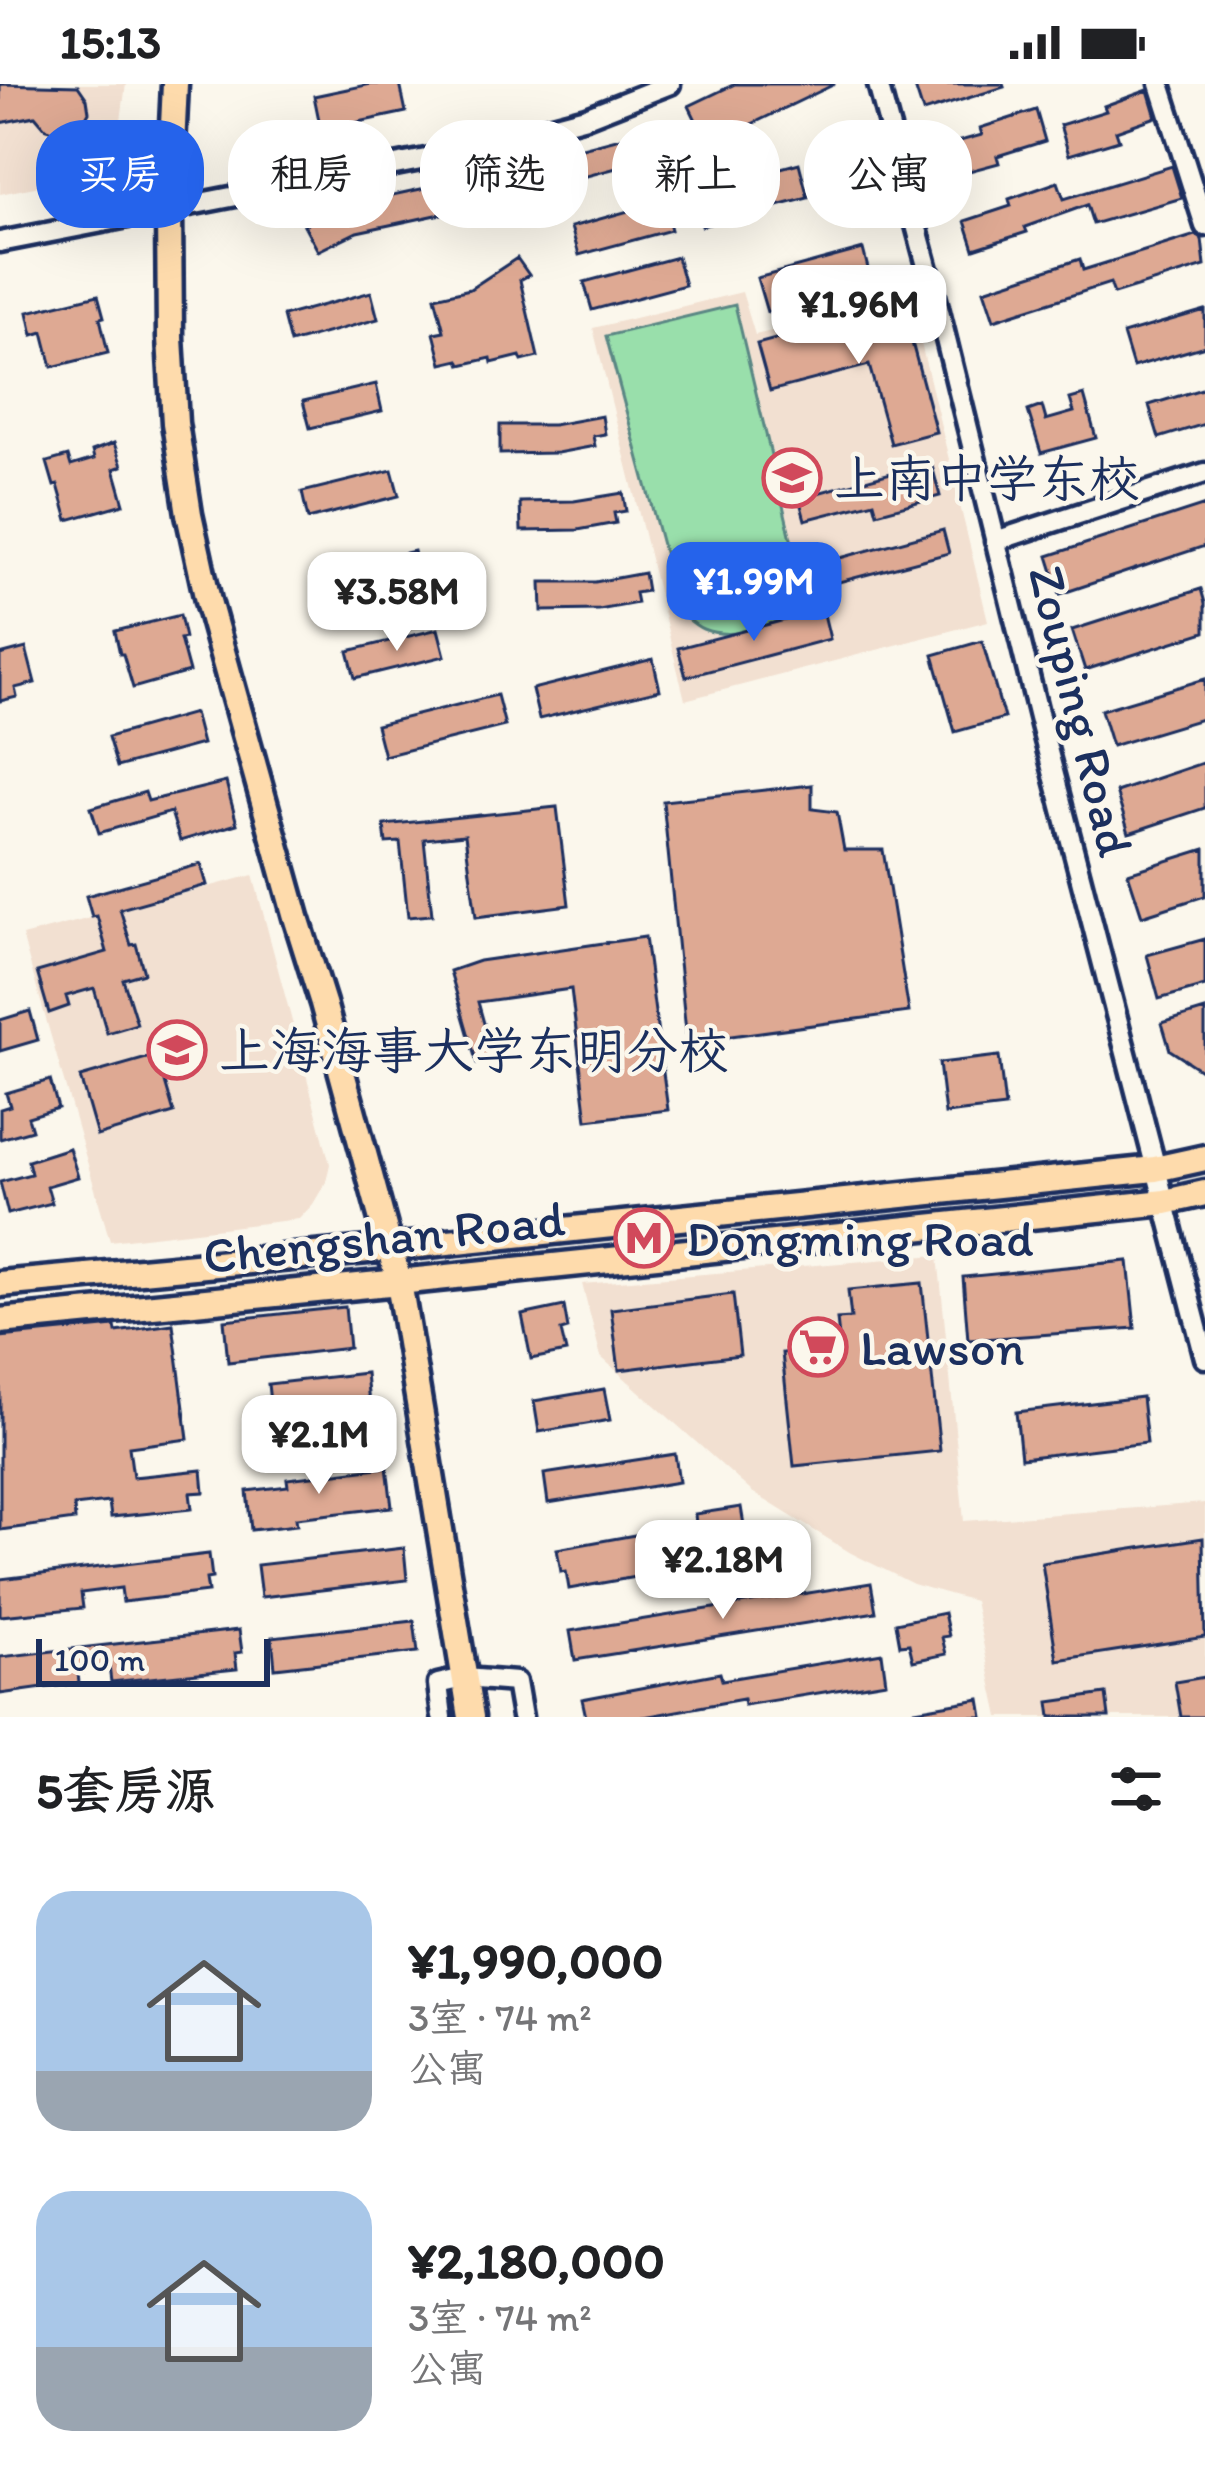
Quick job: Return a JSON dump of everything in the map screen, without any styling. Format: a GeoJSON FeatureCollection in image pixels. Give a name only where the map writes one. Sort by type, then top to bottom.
{"type":"FeatureCollection","features":[{"type":"Feature","properties":{"kind":"main road"},"geometry":{"type":"LineString","coordinates":[[174,120],[175,84]]}},
{"type":"Feature","properties":{"kind":"main road"},"geometry":{"type":"LineString","coordinates":[[170,228],[172,381],[193,536],[399,1282],[471,1717]]}},
{"type":"Feature","properties":{"kind":"main road","name":"Chengshan Road"},"geometry":{"type":"LineString","coordinates":[[0,1284],[1155,1168],[1205,1157]]}},
{"type":"Feature","properties":{"kind":"main road","name":"Chengshan Road"},"geometry":{"type":"LineString","coordinates":[[0,1321],[1165,1202],[1205,1192]]}},
{"type":"Feature","properties":{"kind":"street"},"geometry":{"type":"LineString","coordinates":[[204,202],[431,158],[586,117],[670,84]]}},
{"type":"Feature","properties":{"kind":"street","name":"Zouping Road"},"geometry":{"type":"LineString","coordinates":[[878,84],[1205,1358]]}},
{"type":"Feature","properties":{"kind":"street"},"geometry":{"type":"LineString","coordinates":[[1160,84],[1205,226]]}},
{"type":"Feature","properties":{"kind":"street"},"geometry":{"type":"LineString","coordinates":[[0,242],[72,228]]}},
{"type":"Feature","properties":{"kind":"street"},"geometry":{"type":"LineString","coordinates":[[995,541],[1205,473]]}},
{"type":"Feature","properties":{"kind":"street"},"geometry":{"type":"LineString","coordinates":[[442,1717],[438,1684],[464,1678],[516,1682],[522,1717]]}},
{"type":"Feature","properties":{"kind":"shaded area"},"geometry":{"type":"Polygon","coordinates":[[[0,84],[126,84],[121,120],[36,120],[36,187],[0,194],[0,84]]]}},
{"type":"Feature","properties":{"kind":"shaded area","name":"上南中学东校"},"geometry":{"type":"Polygon","coordinates":[[[742,292],[755,335],[910,298],[988,621],[685,700],[593,328],[742,292]]]}},
{"type":"Feature","properties":{"kind":"shaded area","name":"上海海事大学东明分校"},"geometry":{"type":"Polygon","coordinates":[[[253,875],[330,1164],[326,1182],[299,1219],[110,1241],[22,936],[253,875]]]}},
{"type":"Feature","properties":{"kind":"shaded area"},"geometry":{"type":"Polygon","coordinates":[[[938,1255],[964,1521],[1205,1503],[1205,1717],[999,1717],[974,1601],[913,1584],[851,1553],[752,1492],[601,1357],[582,1284],[938,1255]]]}},
{"type":"Feature","properties":{"kind":"green space"},"geometry":{"type":"Polygon","coordinates":[[[735,305],[799,586],[784,616],[750,631],[725,633],[700,628],[680,612],[606,336],[735,305]]]}},
{"type":"Feature","properties":{"kind":"building"},"geometry":{"type":"Polygon","coordinates":[[[0,84],[78,86],[87,99],[89,112],[84,120],[38,120],[35,116],[0,123],[0,84]]]}},
{"type":"Feature","properties":{"kind":"building"},"geometry":{"type":"Polygon","coordinates":[[[371,84],[400,84],[406,112],[368,120],[319,120],[314,96],[371,84]]]}},
{"type":"Feature","properties":{"kind":"building"},"geometry":{"type":"Polygon","coordinates":[[[735,84],[835,84],[760,120],[696,120],[689,106],[735,84]]]}},
{"type":"Feature","properties":{"kind":"building"},"geometry":{"type":"Polygon","coordinates":[[[914,84],[1003,84],[1004,87],[923,112],[914,84]]]}},
{"type":"Feature","properties":{"kind":"building"},"geometry":{"type":"Polygon","coordinates":[[[1148,90],[1156,117],[1116,131],[1119,140],[1069,155],[1060,125],[1106,111],[1104,106],[1148,90]]]}},
{"type":"Feature","properties":{"kind":"building"},"geometry":{"type":"Polygon","coordinates":[[[1036,110],[1045,141],[997,156],[999,163],[972,170],[972,138],[982,135],[980,128],[1036,110]]]}},
{"type":"Feature","properties":{"kind":"building"},"geometry":{"type":"Polygon","coordinates":[[[612,140],[612,169],[588,176],[588,146],[612,140]]]}},
{"type":"Feature","properties":{"kind":"building"},"geometry":{"type":"Polygon","coordinates":[[[799,163],[804,199],[780,205],[780,168],[799,163]]]}},
{"type":"Feature","properties":{"kind":"building"},"geometry":{"type":"Polygon","coordinates":[[[1172,166],[1182,198],[1093,224],[1087,205],[974,249],[967,228],[972,228],[972,219],[1011,206],[1009,199],[1058,182],[1064,199],[1172,166]]]}},
{"type":"Feature","properties":{"kind":"building"},"geometry":{"type":"Polygon","coordinates":[[[420,189],[420,218],[396,224],[396,194],[420,189]]]}},
{"type":"Feature","properties":{"kind":"building"},"geometry":{"type":"Polygon","coordinates":[[[612,216],[612,228],[671,230],[579,255],[571,228],[588,228],[588,222],[612,216]]]}},
{"type":"Feature","properties":{"kind":"building"},"geometry":{"type":"Polygon","coordinates":[[[306,228],[376,228],[357,232],[318,251],[306,228]]]}},
{"type":"Feature","properties":{"kind":"building"},"geometry":{"type":"Polygon","coordinates":[[[1196,235],[1202,239],[1205,266],[1114,294],[1110,283],[994,320],[984,290],[1080,259],[1083,270],[1196,235]]]}},
{"type":"Feature","properties":{"kind":"building"},"geometry":{"type":"Polygon","coordinates":[[[863,249],[872,284],[767,312],[757,278],[863,249]]]}},
{"type":"Feature","properties":{"kind":"building"},"geometry":{"type":"Polygon","coordinates":[[[677,257],[685,285],[592,310],[584,282],[677,257]]]}},
{"type":"Feature","properties":{"kind":"building"},"geometry":{"type":"Polygon","coordinates":[[[517,258],[529,275],[520,280],[538,357],[442,364],[434,333],[444,331],[435,297],[470,289],[517,258]]]}},
{"type":"Feature","properties":{"kind":"building"},"geometry":{"type":"Polygon","coordinates":[[[371,292],[378,319],[290,343],[283,316],[371,292]]]}},
{"type":"Feature","properties":{"kind":"building"},"geometry":{"type":"Polygon","coordinates":[[[98,295],[108,353],[52,367],[43,332],[33,335],[28,312],[98,295]]]}},
{"type":"Feature","properties":{"kind":"building"},"geometry":{"type":"Polygon","coordinates":[[[903,309],[936,432],[891,444],[869,365],[770,391],[757,344],[903,309]]]}},
{"type":"Feature","properties":{"kind":"building"},"geometry":{"type":"Polygon","coordinates":[[[1205,310],[1205,346],[1133,367],[1123,334],[1205,310]]]}},
{"type":"Feature","properties":{"kind":"building"},"geometry":{"type":"Polygon","coordinates":[[[376,384],[382,411],[310,428],[303,401],[376,384]]]}},
{"type":"Feature","properties":{"kind":"building"},"geometry":{"type":"Polygon","coordinates":[[[1205,388],[1205,424],[1159,438],[1149,405],[1205,388]]]}},
{"type":"Feature","properties":{"kind":"building"},"geometry":{"type":"Polygon","coordinates":[[[1084,395],[1096,438],[1041,453],[1028,411],[1042,406],[1046,420],[1074,412],[1070,399],[1084,395]]]}},
{"type":"Feature","properties":{"kind":"building"},"geometry":{"type":"Polygon","coordinates":[[[602,416],[605,434],[593,436],[595,446],[557,453],[500,454],[500,425],[553,425],[602,416]]]}},
{"type":"Feature","properties":{"kind":"building"},"geometry":{"type":"Polygon","coordinates":[[[114,443],[122,466],[114,469],[124,504],[68,520],[47,462],[68,456],[71,466],[94,459],[92,451],[114,443]]]}},
{"type":"Feature","properties":{"kind":"building"},"geometry":{"type":"Polygon","coordinates":[[[931,462],[940,496],[877,513],[874,502],[805,520],[799,498],[931,462]]]}},
{"type":"Feature","properties":{"kind":"building"},"geometry":{"type":"Polygon","coordinates":[[[392,470],[399,496],[308,519],[302,492],[392,470]]]}},
{"type":"Feature","properties":{"kind":"building"},"geometry":{"type":"Polygon","coordinates":[[[623,493],[626,511],[614,513],[616,523],[578,530],[521,531],[520,502],[574,501],[623,493]]]}},
{"type":"Feature","properties":{"kind":"building"},"geometry":{"type":"Polygon","coordinates":[[[1205,505],[1205,546],[1060,594],[1048,556],[1205,505]]]}},
{"type":"Feature","properties":{"kind":"building"},"geometry":{"type":"Polygon","coordinates":[[[943,530],[949,553],[820,587],[814,565],[943,530]]]}},
{"type":"Feature","properties":{"kind":"building"},"geometry":{"type":"Polygon","coordinates":[[[414,551],[420,578],[330,600],[323,573],[414,551]]]}},
{"type":"Feature","properties":{"kind":"building"},"geometry":{"type":"Polygon","coordinates":[[[644,573],[647,591],[635,593],[637,603],[599,610],[542,611],[541,582],[595,582],[644,573]]]}},
{"type":"Feature","properties":{"kind":"building"},"geometry":{"type":"Polygon","coordinates":[[[1201,589],[1205,632],[1085,670],[1072,630],[1201,589]]]}},
{"type":"Feature","properties":{"kind":"building"},"geometry":{"type":"Polygon","coordinates":[[[823,610],[830,639],[686,677],[678,648],[823,610]]]}},
{"type":"Feature","properties":{"kind":"building"},"geometry":{"type":"Polygon","coordinates":[[[180,615],[185,638],[180,639],[189,672],[133,688],[115,631],[180,615]]]}},
{"type":"Feature","properties":{"kind":"building"},"geometry":{"type":"Polygon","coordinates":[[[438,629],[445,656],[355,678],[348,651],[438,629]]]}},
{"type":"Feature","properties":{"kind":"building"},"geometry":{"type":"Polygon","coordinates":[[[982,641],[1004,718],[955,732],[933,655],[982,641]]]}},
{"type":"Feature","properties":{"kind":"building"},"geometry":{"type":"Polygon","coordinates":[[[26,648],[35,683],[15,688],[17,697],[0,701],[0,655],[26,648]]]}},
{"type":"Feature","properties":{"kind":"building"},"geometry":{"type":"Polygon","coordinates":[[[653,659],[660,690],[539,719],[532,689],[653,659]]]}},
{"type":"Feature","properties":{"kind":"building"},"geometry":{"type":"Polygon","coordinates":[[[1205,679],[1205,718],[1112,746],[1101,710],[1205,679]]]}},
{"type":"Feature","properties":{"kind":"building"},"geometry":{"type":"Polygon","coordinates":[[[497,695],[505,726],[384,756],[376,725],[497,695]]]}},
{"type":"Feature","properties":{"kind":"building"},"geometry":{"type":"Polygon","coordinates":[[[194,713],[202,744],[117,767],[108,737],[194,713]]]}},
{"type":"Feature","properties":{"kind":"building"},"geometry":{"type":"Polygon","coordinates":[[[1205,762],[1205,808],[1129,833],[1116,792],[1205,762]]]}},
{"type":"Feature","properties":{"kind":"building"},"geometry":{"type":"Polygon","coordinates":[[[226,782],[237,824],[180,841],[171,812],[99,833],[91,808],[145,792],[148,801],[226,782]]]}},
{"type":"Feature","properties":{"kind":"building"},"geometry":{"type":"Polygon","coordinates":[[[812,785],[812,809],[837,812],[844,850],[883,850],[909,1012],[687,1042],[663,801],[812,785]]]}},
{"type":"Feature","properties":{"kind":"building"},"geometry":{"type":"Polygon","coordinates":[[[557,807],[569,905],[476,917],[465,835],[424,839],[432,915],[408,917],[400,842],[386,843],[384,825],[557,807]]]}},
{"type":"Feature","properties":{"kind":"building"},"geometry":{"type":"Polygon","coordinates":[[[1205,849],[1205,896],[1142,916],[1128,873],[1205,849]]]}},
{"type":"Feature","properties":{"kind":"building"},"geometry":{"type":"Polygon","coordinates":[[[201,864],[207,885],[120,909],[144,973],[123,979],[137,1024],[107,1033],[94,988],[66,996],[69,1006],[49,1013],[37,972],[107,952],[86,896],[201,864]]]}},
{"type":"Feature","properties":{"kind":"building"},"geometry":{"type":"Polygon","coordinates":[[[645,937],[668,1110],[587,1120],[571,989],[478,1002],[494,1059],[477,1064],[450,971],[479,961],[645,937]]]}},
{"type":"Feature","properties":{"kind":"building"},"geometry":{"type":"Polygon","coordinates":[[[1205,939],[1205,986],[1159,999],[1147,955],[1205,939]]]}},
{"type":"Feature","properties":{"kind":"building"},"geometry":{"type":"Polygon","coordinates":[[[1205,1010],[1205,1073],[1170,1050],[1162,1023],[1205,1010]]]}},
{"type":"Feature","properties":{"kind":"building"},"geometry":{"type":"Polygon","coordinates":[[[30,1011],[38,1040],[0,1051],[0,1020],[30,1011]]]}},
{"type":"Feature","properties":{"kind":"building"},"geometry":{"type":"Polygon","coordinates":[[[157,1055],[174,1113],[97,1136],[80,1077],[157,1055]]]}},
{"type":"Feature","properties":{"kind":"building"},"geometry":{"type":"Polygon","coordinates":[[[999,1056],[1005,1107],[945,1114],[939,1063],[999,1056]]]}},
{"type":"Feature","properties":{"kind":"building"},"geometry":{"type":"Polygon","coordinates":[[[50,1080],[58,1108],[28,1117],[32,1130],[0,1139],[0,1109],[10,1106],[6,1093],[50,1080]]]}},
{"type":"Feature","properties":{"kind":"building"},"geometry":{"type":"Polygon","coordinates":[[[69,1148],[78,1177],[47,1186],[52,1203],[8,1214],[0,1182],[31,1174],[28,1161],[69,1148]]]}},
{"type":"Feature","properties":{"kind":"building"},"geometry":{"type":"Polygon","coordinates":[[[1128,1261],[1135,1328],[968,1340],[963,1277],[1128,1261]]]}},
{"type":"Feature","properties":{"kind":"building"},"geometry":{"type":"Polygon","coordinates":[[[922,1283],[940,1451],[794,1466],[782,1353],[840,1347],[837,1319],[851,1318],[848,1290],[922,1283]]]}},
{"type":"Feature","properties":{"kind":"building"},"geometry":{"type":"Polygon","coordinates":[[[733,1294],[740,1355],[619,1370],[611,1309],[733,1294]]]}},
{"type":"Feature","properties":{"kind":"building"},"geometry":{"type":"Polygon","coordinates":[[[564,1306],[568,1329],[561,1331],[566,1352],[531,1359],[522,1315],[564,1306]]]}},
{"type":"Feature","properties":{"kind":"building"},"geometry":{"type":"Polygon","coordinates":[[[345,1307],[349,1348],[228,1362],[224,1320],[345,1307]]]}},
{"type":"Feature","properties":{"kind":"building"},"geometry":{"type":"Polygon","coordinates":[[[173,1324],[188,1439],[129,1447],[133,1477],[202,1470],[204,1492],[190,1493],[192,1509],[111,1517],[109,1502],[74,1506],[75,1520],[0,1530],[0,1337],[115,1326],[116,1332],[173,1324]]]}},
{"type":"Feature","properties":{"kind":"building"},"geometry":{"type":"Polygon","coordinates":[[[366,1373],[370,1414],[294,1422],[298,1452],[252,1458],[247,1415],[271,1412],[268,1384],[366,1373]]]}},
{"type":"Feature","properties":{"kind":"building"},"geometry":{"type":"Polygon","coordinates":[[[604,1389],[610,1420],[539,1432],[534,1401],[604,1389]]]}},
{"type":"Feature","properties":{"kind":"building"},"geometry":{"type":"Polygon","coordinates":[[[1142,1397],[1147,1443],[1021,1458],[1016,1412],[1142,1397]]]}},
{"type":"Feature","properties":{"kind":"building"},"geometry":{"type":"Polygon","coordinates":[[[675,1454],[679,1482],[548,1503],[544,1474],[675,1454]]]}},
{"type":"Feature","properties":{"kind":"building"},"geometry":{"type":"Polygon","coordinates":[[[387,1467],[392,1507],[296,1518],[297,1525],[251,1530],[247,1491],[288,1486],[287,1479],[387,1467]]]}},
{"type":"Feature","properties":{"kind":"building"},"geometry":{"type":"Polygon","coordinates":[[[741,1507],[748,1549],[694,1558],[696,1566],[569,1589],[566,1571],[561,1572],[557,1549],[696,1524],[695,1514],[741,1507]]]}},
{"type":"Feature","properties":{"kind":"building"},"geometry":{"type":"Polygon","coordinates":[[[1203,1538],[1205,1637],[1057,1660],[1042,1563],[1203,1538]]]}},
{"type":"Feature","properties":{"kind":"building"},"geometry":{"type":"Polygon","coordinates":[[[404,1548],[407,1580],[261,1597],[257,1565],[404,1548]]]}},
{"type":"Feature","properties":{"kind":"building"},"geometry":{"type":"Polygon","coordinates":[[[209,1554],[212,1578],[206,1579],[208,1592],[123,1602],[121,1588],[81,1593],[83,1608],[0,1616],[0,1579],[209,1554]]]}},
{"type":"Feature","properties":{"kind":"building"},"geometry":{"type":"Polygon","coordinates":[[[871,1583],[876,1612],[575,1660],[570,1631],[871,1583]]]}},
{"type":"Feature","properties":{"kind":"building"},"geometry":{"type":"Polygon","coordinates":[[[944,1613],[949,1636],[942,1637],[946,1654],[913,1661],[909,1644],[900,1645],[896,1623],[944,1613]]]}},
{"type":"Feature","properties":{"kind":"building"},"geometry":{"type":"Polygon","coordinates":[[[414,1621],[418,1652],[275,1668],[272,1637],[414,1621]]]}},
{"type":"Feature","properties":{"kind":"building"},"geometry":{"type":"Polygon","coordinates":[[[239,1630],[242,1652],[235,1653],[237,1669],[111,1682],[109,1666],[82,1669],[79,1683],[0,1694],[0,1657],[239,1630]]]}},
{"type":"Feature","properties":{"kind":"building"},"geometry":{"type":"Polygon","coordinates":[[[882,1653],[886,1682],[744,1705],[743,1699],[644,1717],[586,1717],[582,1699],[720,1673],[722,1680],[882,1653]]]}},
{"type":"Feature","properties":{"kind":"building"},"geometry":{"type":"Polygon","coordinates":[[[1205,1677],[1205,1717],[1181,1717],[1175,1682],[1205,1677]]]}},
{"type":"Feature","properties":{"kind":"building"},"geometry":{"type":"Polygon","coordinates":[[[1106,1694],[1109,1717],[1051,1717],[1049,1702],[1106,1694]]]}},
{"type":"Feature","properties":{"kind":"building"},"geometry":{"type":"Polygon","coordinates":[[[980,1699],[983,1717],[916,1717],[915,1710],[980,1699]]]}},
{"type":"Feature","properties":{"kind":"place","name":"上南中学东校"},"geometry":{"type":"Point","coordinates":[792,478]}},
{"type":"Feature","properties":{"kind":"place","name":"上海海事大学东明分校"},"geometry":{"type":"Point","coordinates":[177,1050]}},
{"type":"Feature","properties":{"kind":"place","name":"Dongming Road"},"geometry":{"type":"Point","coordinates":[644,1238]}},
{"type":"Feature","properties":{"kind":"place","name":"Lawson"},"geometry":{"type":"Point","coordinates":[818,1347]}}]}
